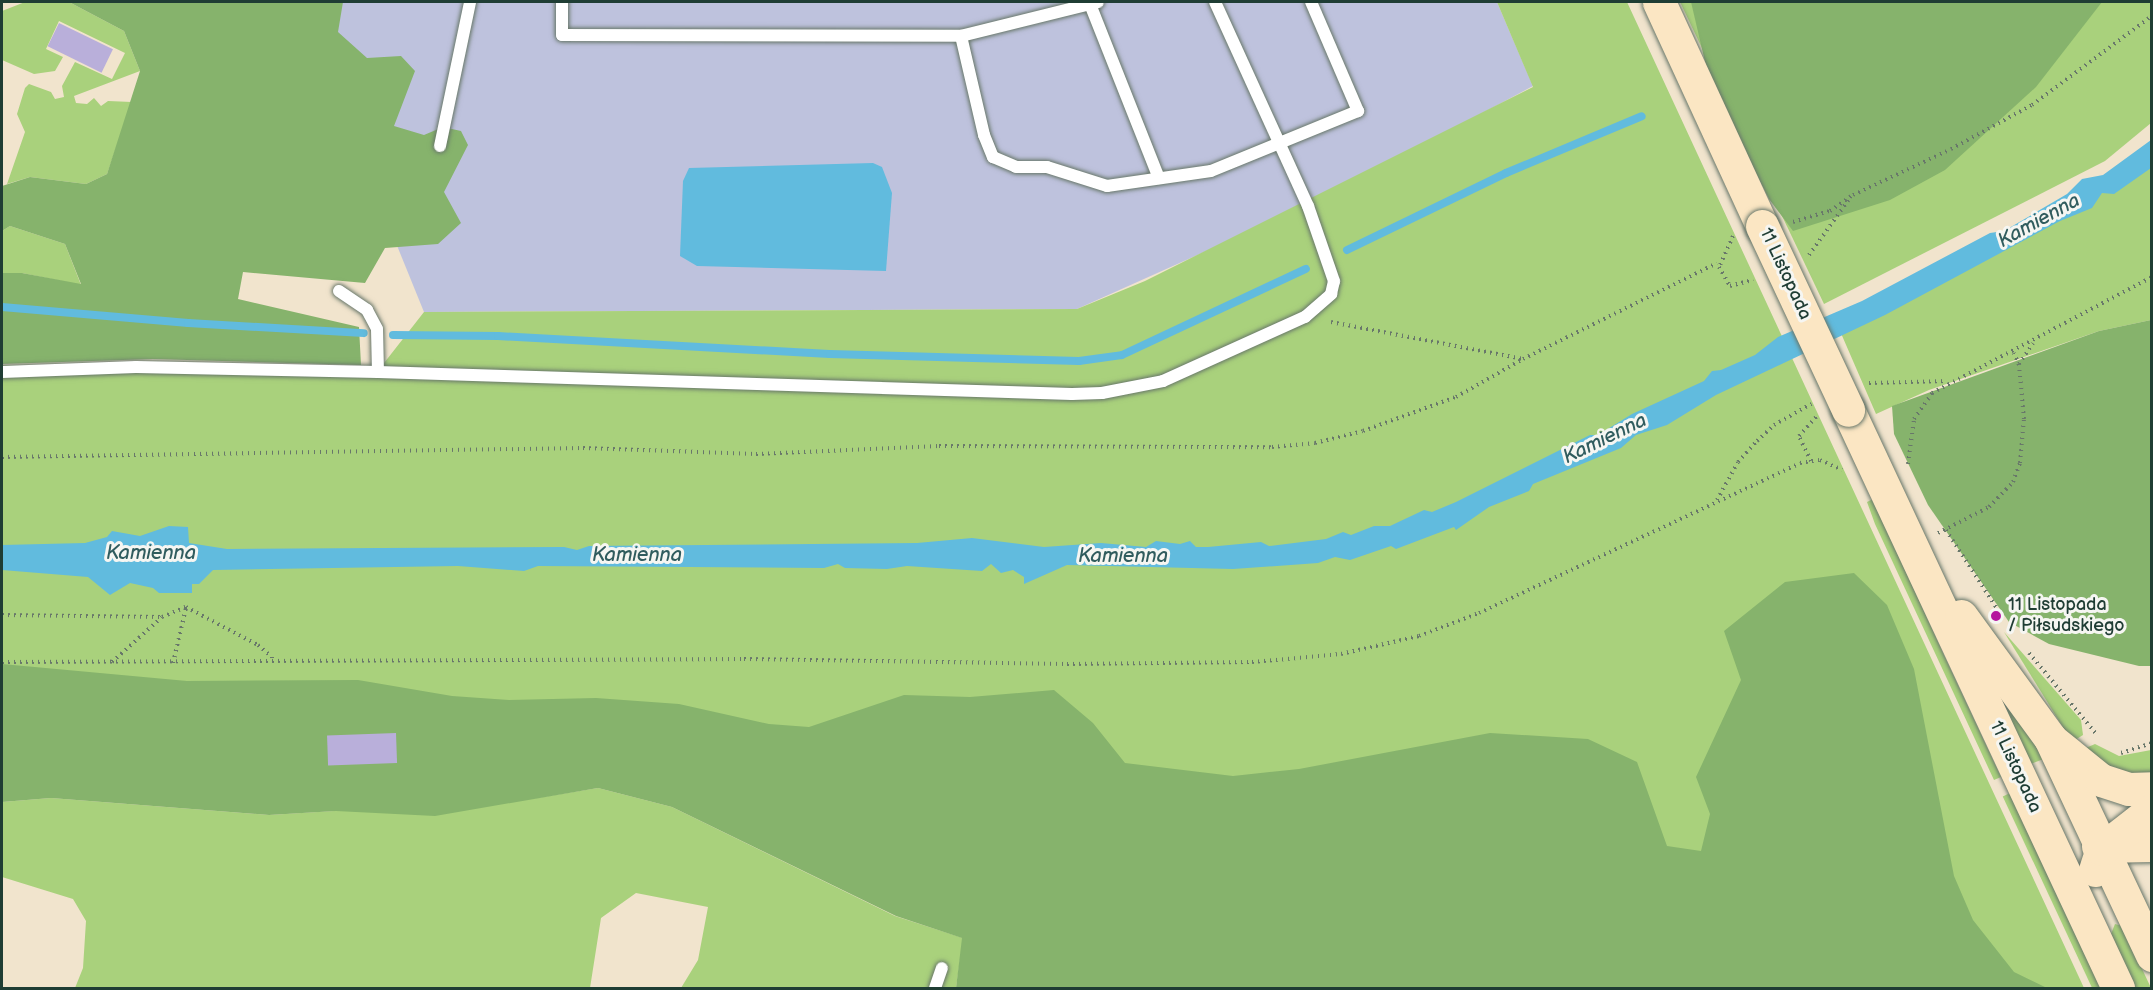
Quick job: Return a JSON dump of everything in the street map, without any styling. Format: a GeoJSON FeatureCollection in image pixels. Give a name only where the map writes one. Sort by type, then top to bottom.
{"type":"FeatureCollection","features":[{"type":"Feature","properties":{"kind":"street","name":"11 Listopada"},"geometry":{"type":"LineString","coordinates":[[1659,2],[2118,988]]}},
{"type":"Feature","properties":{"kind":"street","name":"11 Listopada"},"geometry":{"type":"LineString","coordinates":[[1913,545],[2050,738],[2151,955]]}},
{"type":"Feature","properties":{"kind":"street"},"geometry":{"type":"LineString","coordinates":[[2050,738],[2101,780],[2129,789],[2151,788]]}},
{"type":"Feature","properties":{"kind":"street"},"geometry":{"type":"LineString","coordinates":[[2025,790],[2060,820],[2102,849],[2151,845]]}},
{"type":"Feature","properties":{"kind":"street"},"geometry":{"type":"LineString","coordinates":[[2092,933],[2092,886],[2102,849],[2151,810]]}},
{"type":"Feature","properties":{"kind":"lane"},"geometry":{"type":"LineString","coordinates":[[440,146],[470,2]]}},
{"type":"Feature","properties":{"kind":"lane"},"geometry":{"type":"LineString","coordinates":[[562,2],[562,35],[962,36],[1094,3],[1159,178]]}},
{"type":"Feature","properties":{"kind":"lane"},"geometry":{"type":"LineString","coordinates":[[2,372],[136,367],[1102,393],[1163,381],[1305,317],[1331,294],[1333,267],[1215,2]]}},
{"type":"Feature","properties":{"kind":"lane"},"geometry":{"type":"LineString","coordinates":[[962,36],[984,135],[993,157],[1016,167],[1047,167],[1107,186],[1211,171],[1358,111],[1311,2]]}},
{"type":"Feature","properties":{"kind":"lane"},"geometry":{"type":"LineString","coordinates":[[339,291],[367,310],[377,329],[378,372]]}},
{"type":"Feature","properties":{"kind":"lane"},"geometry":{"type":"LineString","coordinates":[[935,988],[942,968]]}},
{"type":"Feature","properties":{"kind":"path"},"geometry":{"type":"LineString","coordinates":[[1762,226],[1802,221],[1830,211],[1852,195],[1951,149],[2032,105],[2151,16]]}},
{"type":"Feature","properties":{"kind":"path"},"geometry":{"type":"LineString","coordinates":[[2,457],[583,448],[756,454],[939,446],[1272,447],[1315,443],[1382,424],[1456,397],[1523,359],[1717,263],[1731,238]]}},
{"type":"Feature","properties":{"kind":"path"},"geometry":{"type":"LineString","coordinates":[[1717,263],[1727,284]]}},
{"type":"Feature","properties":{"kind":"path"},"geometry":{"type":"LineString","coordinates":[[1883,486],[1901,474],[1909,462],[1912,428],[1923,400],[1951,380],[2014,352],[2151,277]]}},
{"type":"Feature","properties":{"kind":"path"},"geometry":{"type":"LineString","coordinates":[[1305,317],[1523,359]]}},
{"type":"Feature","properties":{"kind":"path"},"geometry":{"type":"LineString","coordinates":[[2019,365],[2037,340]]}},
{"type":"Feature","properties":{"kind":"path"},"geometry":{"type":"LineString","coordinates":[[1960,522],[2002,496],[2020,464],[2024,419],[2019,365],[2014,352]]}},
{"type":"Feature","properties":{"kind":"path"},"geometry":{"type":"LineString","coordinates":[[1799,436],[1811,461]]}},
{"type":"Feature","properties":{"kind":"path"},"geometry":{"type":"LineString","coordinates":[[2,662],[272,663],[744,659],[1252,662],[1362,652],[1479,613],[1610,555],[1726,495],[1811,461],[1827,462],[1850,476]]}},
{"type":"Feature","properties":{"kind":"path"},"geometry":{"type":"LineString","coordinates":[[1946,530],[2006,622]]}},
{"type":"Feature","properties":{"kind":"path"},"geometry":{"type":"LineString","coordinates":[[186,607],[258,645],[272,657],[272,663]]}},
{"type":"Feature","properties":{"kind":"path"},"geometry":{"type":"LineString","coordinates":[[111,662],[162,617],[186,607]]}},
{"type":"Feature","properties":{"kind":"path"},"geometry":{"type":"LineString","coordinates":[[173,663],[186,607]]}},
{"type":"Feature","properties":{"kind":"path"},"geometry":{"type":"LineString","coordinates":[[2,615],[162,617]]}},
{"type":"Feature","properties":{"kind":"path"},"geometry":{"type":"LineString","coordinates":[[2024,646],[2101,741]]}},
{"type":"Feature","properties":{"kind":"path"},"geometry":{"type":"LineString","coordinates":[[2113,751],[2126,753],[2151,742]]}},
{"type":"Feature","properties":{"kind":"shaded area"},"geometry":{"type":"Polygon","coordinates":[[[298,2],[1497,2],[1533,86],[1318,201],[1077,309],[424,312],[298,2]]]}},
{"type":"Feature","properties":{"kind":"green space"},"geometry":{"type":"Polygon","coordinates":[[[25,2],[69,2],[124,31],[140,71],[74,96],[76,103],[87,104],[94,98],[101,106],[108,101],[132,102],[107,174],[86,184],[30,177],[7,184],[25,132],[17,114],[25,88],[29,84],[51,92],[55,99],[64,97],[62,86],[75,62],[112,79],[125,53],[59,21],[46,49],[63,57],[55,71],[34,74],[2,60],[2,11],[25,2]]]}},
{"type":"Feature","properties":{"kind":"green space"},"geometry":{"type":"Polygon","coordinates":[[[69,2],[343,2],[338,32],[367,58],[401,56],[415,71],[394,126],[424,135],[443,127],[461,131],[468,145],[444,192],[461,223],[438,244],[385,248],[365,283],[243,272],[238,299],[359,327],[361,365],[153,359],[2,364],[2,273],[22,273],[81,284],[65,244],[10,226],[2,231],[2,186],[30,177],[86,184],[107,174],[140,71],[124,31],[69,2]]]}},
{"type":"Feature","properties":{"kind":"green space"},"geometry":{"type":"Polygon","coordinates":[[[1497,2],[1627,2],[2084,988],[1077,988],[602,775],[2,783],[2,365],[377,372],[424,312],[1077,309],[1145,281],[1533,87],[1497,2]]]}},
{"type":"Feature","properties":{"kind":"green space"},"geometry":{"type":"Polygon","coordinates":[[[1680,2],[2151,2],[2151,123],[2105,161],[1824,304],[1680,2]]]}},
{"type":"Feature","properties":{"kind":"green space"},"geometry":{"type":"Polygon","coordinates":[[[1691,2],[2102,2],[2036,87],[1945,170],[1890,200],[1793,231],[1769,199],[1710,83],[1691,2]]]}},
{"type":"Feature","properties":{"kind":"green space"},"geometry":{"type":"Polygon","coordinates":[[[2151,156],[2151,320],[2099,331],[1929,390],[1876,414],[1840,331],[2151,156]]]}},
{"type":"Feature","properties":{"kind":"green space"},"geometry":{"type":"Polygon","coordinates":[[[10,226],[65,244],[81,285],[22,273],[2,273],[2,231],[10,226]]]}},
{"type":"Feature","properties":{"kind":"green space"},"geometry":{"type":"Polygon","coordinates":[[[2151,320],[2152,666],[2139,666],[2049,644],[2009,622],[1928,505],[1894,434],[1892,406],[2099,331],[2151,320]]]}},
{"type":"Feature","properties":{"kind":"green space"},"geometry":{"type":"Polygon","coordinates":[[[1873,499],[2001,777],[1994,780],[1875,524],[1867,502],[1873,499]]]}},
{"type":"Feature","properties":{"kind":"green space"},"geometry":{"type":"Polygon","coordinates":[[[1854,573],[1887,605],[1914,669],[1954,876],[1973,920],[2014,972],[2047,988],[956,988],[962,938],[896,916],[672,807],[598,788],[435,816],[336,811],[269,815],[51,798],[2,802],[2,664],[187,681],[358,680],[452,696],[509,700],[596,698],[679,704],[769,724],[809,727],[904,695],[970,697],[1054,690],[1093,723],[1125,763],[1233,776],[1299,769],[1490,733],[1588,739],[1637,762],[1667,846],[1701,851],[1710,814],[1696,777],[1741,680],[1724,631],[1785,582],[1854,573]]]}},
{"type":"Feature","properties":{"kind":"green space"},"geometry":{"type":"Polygon","coordinates":[[[2004,632],[2081,720],[2083,735],[2072,742],[2004,632]]]}},
{"type":"Feature","properties":{"kind":"green space"},"geometry":{"type":"Polygon","coordinates":[[[2009,708],[2046,758],[2031,764],[2006,712],[2009,708]]]}},
{"type":"Feature","properties":{"kind":"green space"},"geometry":{"type":"Polygon","coordinates":[[[2095,744],[2119,756],[2151,750],[2151,777],[2136,780],[2081,750],[2095,744]]]}},
{"type":"Feature","properties":{"kind":"green space"},"geometry":{"type":"Polygon","coordinates":[[[598,788],[672,807],[895,916],[963,938],[956,988],[681,988],[698,960],[708,907],[636,893],[601,918],[590,988],[75,988],[83,968],[86,921],[73,899],[2,877],[2,802],[51,798],[269,815],[530,799],[598,788]]]}},
{"type":"Feature","properties":{"kind":"green space"},"geometry":{"type":"Polygon","coordinates":[[[2010,793],[2101,988],[2092,988],[2003,796],[2010,793]]]}},
{"type":"Feature","properties":{"kind":"green space"},"geometry":{"type":"Polygon","coordinates":[[[2115,924],[2122,926],[2151,988],[2136,988],[2111,934],[2115,924]]]}},
{"type":"Feature","properties":{"kind":"water","name":"Kamienna"},"geometry":{"type":"Polygon","coordinates":[[[2151,140],[2151,168],[2114,194],[2102,193],[2092,208],[2060,221],[1885,315],[1716,395],[1667,425],[1636,435],[1621,448],[1533,484],[1529,491],[1489,507],[1456,530],[1454,527],[1396,549],[1391,546],[1350,560],[1335,557],[1318,563],[1233,569],[1067,565],[1024,584],[1024,577],[1013,570],[1001,573],[991,564],[982,571],[907,566],[887,569],[845,568],[838,564],[824,568],[538,566],[524,571],[458,566],[213,570],[199,584],[192,584],[192,593],[159,593],[153,588],[130,583],[110,595],[88,577],[2,570],[2,545],[85,543],[107,537],[112,531],[140,536],[169,526],[188,527],[189,543],[227,549],[564,547],[577,550],[589,546],[917,543],[972,538],[1044,547],[1101,543],[1146,547],[1156,541],[1180,544],[1190,541],[1196,547],[1208,547],[1261,542],[1269,546],[1326,539],[1343,532],[1351,535],[1374,526],[1390,526],[1424,510],[1432,512],[1590,435],[1598,435],[1632,414],[1704,381],[1712,371],[1721,370],[1755,355],[1778,337],[1862,301],[1990,233],[2004,231],[2067,194],[2082,179],[2103,175],[2151,140]]]}},
{"type":"Feature","properties":{"kind":"water"},"geometry":{"type":"Polygon","coordinates":[[[873,163],[882,167],[892,193],[886,271],[697,266],[680,256],[683,181],[689,168],[873,163]]]}},
{"type":"Feature","properties":{"kind":"building"},"geometry":{"type":"Polygon","coordinates":[[[59,23],[113,49],[102,73],[48,46],[59,23]]]}},
{"type":"Feature","properties":{"kind":"building"},"geometry":{"type":"Polygon","coordinates":[[[396,733],[397,763],[328,765],[327,735],[396,733]]]}},
{"type":"Feature","properties":{"kind":"waterway"},"geometry":{"type":"LineString","coordinates":[[1347,250],[1506,173],[1642,116]]}},
{"type":"Feature","properties":{"kind":"waterway"},"geometry":{"type":"LineString","coordinates":[[393,335],[498,336],[830,354],[1079,361],[1122,355],[1306,269]]}},
{"type":"Feature","properties":{"kind":"waterway"},"geometry":{"type":"LineString","coordinates":[[2,307],[188,323],[364,333]]}},
{"type":"Feature","properties":{"kind":"place","name":"11 Listopada / Piłsudskiego"},"geometry":{"type":"Point","coordinates":[1996,616]}}]}
